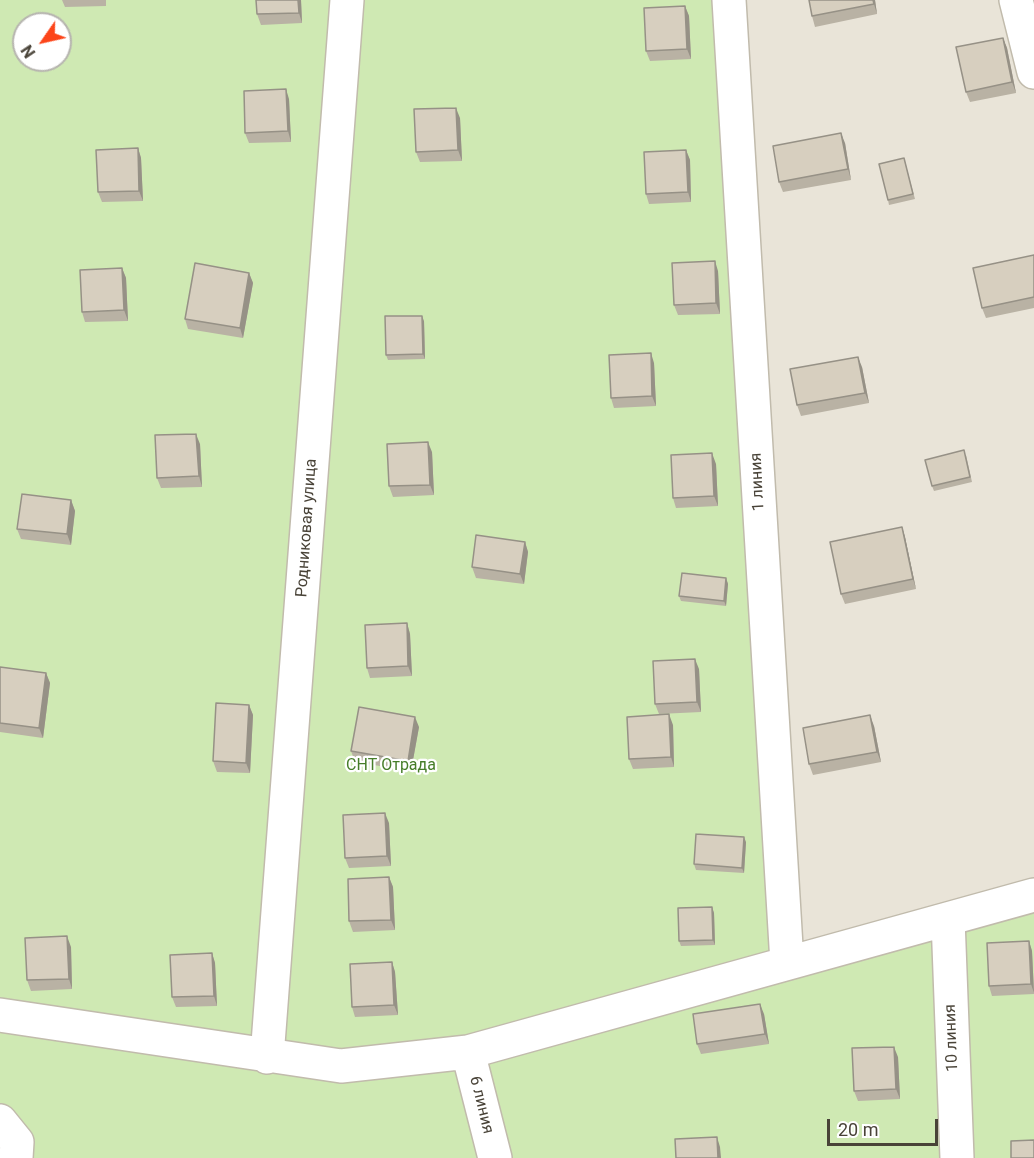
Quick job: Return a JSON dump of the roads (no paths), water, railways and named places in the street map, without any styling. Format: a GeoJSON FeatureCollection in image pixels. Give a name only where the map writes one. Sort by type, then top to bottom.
{"type":"FeatureCollection","features":[{"type":"Feature","properties":{"kind":"street","name":"Родниковая улица"},"geometry":{"type":"LineString","coordinates":[[267,1057],[347,0]]}},
{"type":"Feature","properties":{"kind":"street","name":"1 линия"},"geometry":{"type":"LineString","coordinates":[[729,0],[787,963]]}},
{"type":"Feature","properties":{"kind":"street"},"geometry":{"type":"LineString","coordinates":[[1016,0],[1034,72]]}},
{"type":"Feature","properties":{"kind":"street"},"geometry":{"type":"LineString","coordinates":[[0,1015],[267,1057],[341,1066],[468,1052],[1034,896]]}},
{"type":"Feature","properties":{"kind":"street","name":"10 линия"},"geometry":{"type":"LineString","coordinates":[[948,919],[957,1158]]}},
{"type":"Feature","properties":{"kind":"street","name":"6 линия"},"geometry":{"type":"LineString","coordinates":[[468,1052],[495,1158]]}},
{"type":"Feature","properties":{"kind":"street"},"geometry":{"type":"LineString","coordinates":[[0,1121],[17,1142],[16,1158]]}},
{"type":"Feature","properties":{"kind":"park label","name":"СНТ Отрада"},"geometry":{"type":"Point","coordinates":[391,766]}}]}
